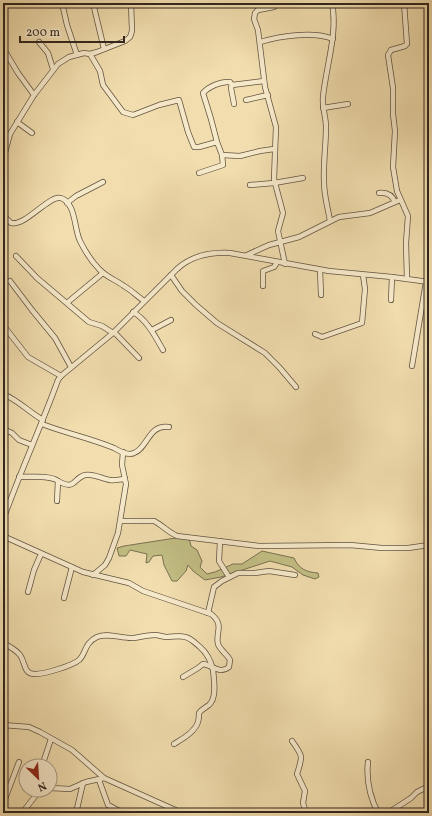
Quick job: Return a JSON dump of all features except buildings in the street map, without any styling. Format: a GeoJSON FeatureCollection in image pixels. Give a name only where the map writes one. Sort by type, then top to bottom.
{"type":"FeatureCollection","features":[{"type":"Feature","properties":{"kind":"street"},"geometry":{"type":"LineString","coordinates":[[62,3],[67,25],[77,55]]}},
{"type":"Feature","properties":{"kind":"street"},"geometry":{"type":"LineString","coordinates":[[93,3],[104,49]]}},
{"type":"Feature","properties":{"kind":"street"},"geometry":{"type":"LineString","coordinates":[[3,160],[10,134],[34,95],[53,69],[63,60],[77,55],[90,54],[125,41],[130,37],[132,31],[131,3]]}},
{"type":"Feature","properties":{"kind":"street"},"geometry":{"type":"LineString","coordinates":[[260,3],[260,8],[255,13],[254,19],[260,42],[264,81],[276,127],[274,149],[274,183],[283,213],[278,231],[279,242],[285,264]]}},
{"type":"Feature","properties":{"kind":"street"},"geometry":{"type":"LineString","coordinates":[[330,221],[326,206],[324,183],[326,127],[323,97],[333,39],[334,20],[332,3]]}},
{"type":"Feature","properties":{"kind":"street"},"geometry":{"type":"LineString","coordinates":[[398,201],[393,167],[396,131],[393,114],[393,88],[388,55],[391,50],[407,44],[404,3]]}},
{"type":"Feature","properties":{"kind":"street"},"geometry":{"type":"LineString","coordinates":[[257,10],[274,7]]}},
{"type":"Feature","properties":{"kind":"street"},"geometry":{"type":"LineString","coordinates":[[260,42],[277,37],[298,36],[327,36],[333,39]]}},
{"type":"Feature","properties":{"kind":"street"},"geometry":{"type":"LineString","coordinates":[[39,42],[48,53],[53,69]]}},
{"type":"Feature","properties":{"kind":"street"},"geometry":{"type":"LineString","coordinates":[[3,48],[18,73],[34,95]]}},
{"type":"Feature","properties":{"kind":"street"},"geometry":{"type":"LineString","coordinates":[[90,54],[100,71],[103,85],[124,112],[133,115],[159,105],[179,100],[194,147],[217,142]]}},
{"type":"Feature","properties":{"kind":"street"},"geometry":{"type":"LineString","coordinates":[[199,173],[223,165],[222,155],[217,142],[212,119],[203,93],[208,88],[226,82],[230,82],[232,85],[264,81]]}},
{"type":"Feature","properties":{"kind":"street"},"geometry":{"type":"LineString","coordinates":[[232,85],[231,88],[234,104]]}},
{"type":"Feature","properties":{"kind":"street"},"geometry":{"type":"LineString","coordinates":[[246,100],[268,95]]}},
{"type":"Feature","properties":{"kind":"street"},"geometry":{"type":"LineString","coordinates":[[323,108],[348,104]]}},
{"type":"Feature","properties":{"kind":"street"},"geometry":{"type":"LineString","coordinates":[[17,122],[32,133]]}},
{"type":"Feature","properties":{"kind":"street"},"geometry":{"type":"LineString","coordinates":[[222,155],[240,156],[274,149]]}},
{"type":"Feature","properties":{"kind":"street"},"geometry":{"type":"LineString","coordinates":[[250,184],[274,183],[303,178]]}},
{"type":"Feature","properties":{"kind":"street"},"geometry":{"type":"LineString","coordinates":[[67,203],[76,196],[104,182]]}},
{"type":"Feature","properties":{"kind":"street"},"geometry":{"type":"LineString","coordinates":[[379,192],[390,195],[398,201],[408,216],[406,243],[407,279]]}},
{"type":"Feature","properties":{"kind":"street"},"geometry":{"type":"LineString","coordinates":[[3,215],[11,223],[16,224],[52,199],[62,198],[67,203],[74,215],[76,229],[80,240],[93,262],[103,273],[128,288],[144,301]]}},
{"type":"Feature","properties":{"kind":"street"},"geometry":{"type":"LineString","coordinates":[[247,255],[269,245],[299,237],[339,217],[370,213],[398,201]]}},
{"type":"Feature","properties":{"kind":"street"},"geometry":{"type":"LineString","coordinates":[[3,520],[5,507],[42,422],[58,380],[71,367],[113,333],[182,264],[193,258],[217,252],[247,255],[320,270],[428,282],[412,366]]}},
{"type":"Feature","properties":{"kind":"street"},"geometry":{"type":"LineString","coordinates":[[16,256],[37,278],[68,302],[89,322],[102,326],[113,333],[139,358]]}},
{"type":"Feature","properties":{"kind":"street"},"geometry":{"type":"LineString","coordinates":[[263,286],[263,271],[274,266],[276,262]]}},
{"type":"Feature","properties":{"kind":"street"},"geometry":{"type":"LineString","coordinates":[[320,270],[321,295]]}},
{"type":"Feature","properties":{"kind":"street"},"geometry":{"type":"LineString","coordinates":[[68,302],[103,273]]}},
{"type":"Feature","properties":{"kind":"street"},"geometry":{"type":"LineString","coordinates":[[171,275],[182,291],[196,305],[217,323],[265,353],[296,388]]}},
{"type":"Feature","properties":{"kind":"street"},"geometry":{"type":"LineString","coordinates":[[315,334],[322,337],[362,324],[366,290],[363,275]]}},
{"type":"Feature","properties":{"kind":"street"},"geometry":{"type":"LineString","coordinates":[[391,300],[392,277]]}},
{"type":"Feature","properties":{"kind":"street"},"geometry":{"type":"LineString","coordinates":[[10,281],[55,338],[71,367]]}},
{"type":"Feature","properties":{"kind":"street"},"geometry":{"type":"LineString","coordinates":[[133,312],[140,316],[152,330],[163,350]]}},
{"type":"Feature","properties":{"kind":"street"},"geometry":{"type":"LineString","coordinates":[[152,330],[171,320]]}},
{"type":"Feature","properties":{"kind":"street"},"geometry":{"type":"LineString","coordinates":[[3,325],[28,357],[61,376]]}},
{"type":"Feature","properties":{"kind":"street"},"geometry":{"type":"LineString","coordinates":[[3,394],[20,403],[42,422],[131,454],[136,453],[156,430],[163,427],[169,427]]}},
{"type":"Feature","properties":{"kind":"street"},"geometry":{"type":"LineString","coordinates":[[3,429],[12,433],[19,440],[32,445]]}},
{"type":"Feature","properties":{"kind":"street"},"geometry":{"type":"LineString","coordinates":[[93,575],[105,565],[117,538],[125,492],[125,479],[122,465],[123,452]]}},
{"type":"Feature","properties":{"kind":"street"},"geometry":{"type":"LineString","coordinates":[[19,477],[50,477],[55,478],[64,484],[70,484],[83,476],[88,475],[108,480],[125,479]]}},
{"type":"Feature","properties":{"kind":"street"},"geometry":{"type":"LineString","coordinates":[[57,501],[58,480]]}},
{"type":"Feature","properties":{"kind":"street"},"geometry":{"type":"LineString","coordinates":[[121,521],[154,521],[167,531],[177,536],[258,546],[350,545],[382,548],[408,548],[429,545]]}},
{"type":"Feature","properties":{"kind":"street"},"geometry":{"type":"LineString","coordinates":[[429,527],[427,536],[429,542]]}},
{"type":"Feature","properties":{"kind":"street"},"geometry":{"type":"LineString","coordinates":[[3,536],[83,572],[129,583],[143,591],[208,613],[216,619],[218,623],[219,645],[230,660],[229,667],[225,670],[217,670],[203,664],[182,677]]}},
{"type":"Feature","properties":{"kind":"street"},"geometry":{"type":"LineString","coordinates":[[220,541],[219,561],[229,577]]}},
{"type":"Feature","properties":{"kind":"street"},"geometry":{"type":"LineString","coordinates":[[28,592],[34,570],[41,554]]}},
{"type":"Feature","properties":{"kind":"street"},"geometry":{"type":"LineString","coordinates":[[64,598],[72,567]]}},
{"type":"Feature","properties":{"kind":"street"},"geometry":{"type":"LineString","coordinates":[[208,613],[214,587],[218,583],[238,573],[269,571],[295,575]]}},
{"type":"Feature","properties":{"kind":"street"},"geometry":{"type":"LineString","coordinates":[[3,643],[8,645],[19,655],[27,672],[37,674],[63,668],[77,661],[81,658],[88,644],[98,637],[133,638],[156,635],[169,637],[180,636],[192,640],[206,653],[213,668],[214,679],[212,701],[199,713],[199,720],[196,728],[183,739],[174,744]]}},
{"type":"Feature","properties":{"kind":"street"},"geometry":{"type":"LineString","coordinates":[[3,725],[28,727],[40,732],[72,750],[102,779],[182,813]]}},
{"type":"Feature","properties":{"kind":"street"},"geometry":{"type":"LineString","coordinates":[[45,758],[51,739]]}},
{"type":"Feature","properties":{"kind":"street"},"geometry":{"type":"LineString","coordinates":[[292,741],[301,754],[302,760],[297,774],[305,791],[303,803],[306,813]]}},
{"type":"Feature","properties":{"kind":"street"},"geometry":{"type":"LineString","coordinates":[[368,762],[368,785],[378,813]]}},
{"type":"Feature","properties":{"kind":"street"},"geometry":{"type":"LineString","coordinates":[[3,804],[18,765]]}},
{"type":"Feature","properties":{"kind":"street"},"geometry":{"type":"LineString","coordinates":[[58,788],[70,789],[83,783],[102,779]]}},
{"type":"Feature","properties":{"kind":"street"},"geometry":{"type":"LineString","coordinates":[[102,779],[108,805],[123,813]]}},
{"type":"Feature","properties":{"kind":"street"},"geometry":{"type":"LineString","coordinates":[[76,813],[83,783]]}},
{"type":"Feature","properties":{"kind":"street"},"geometry":{"type":"LineString","coordinates":[[388,813],[411,798],[417,792],[429,786]]}},
{"type":"Feature","properties":{"kind":"street"},"geometry":{"type":"LineString","coordinates":[[22,813],[34,798]]}},
{"type":"Feature","properties":{"kind":"shaded area"},"geometry":{"type":"Polygon","coordinates":[[[182,537],[189,538],[191,546],[197,550],[202,561],[200,567],[207,574],[233,564],[242,564],[262,551],[294,558],[296,562],[306,571],[318,573],[319,577],[315,579],[303,575],[292,567],[270,561],[221,577],[205,580],[188,565],[186,571],[177,581],[172,581],[164,565],[162,555],[153,556],[149,562],[146,563],[147,554],[130,550],[126,556],[119,556],[117,548],[182,537]]]}}]}
